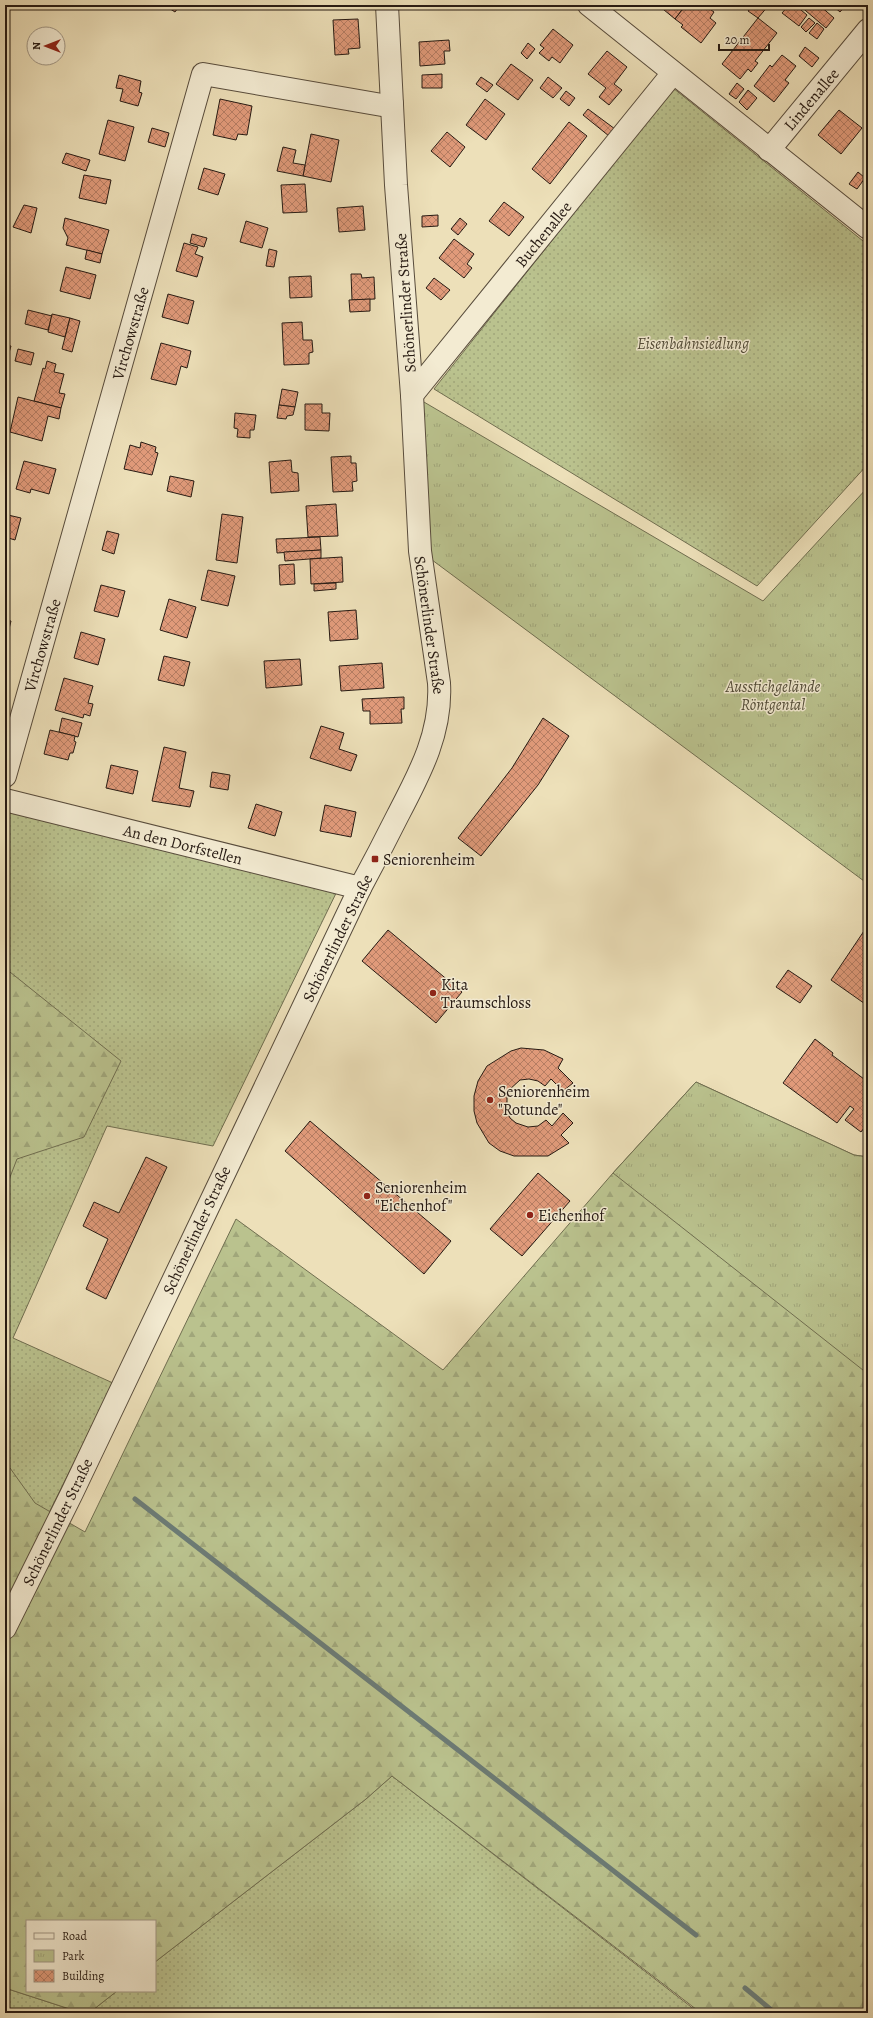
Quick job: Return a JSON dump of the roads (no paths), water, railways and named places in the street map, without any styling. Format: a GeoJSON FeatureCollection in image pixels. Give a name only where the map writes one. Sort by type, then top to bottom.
{"type":"FeatureCollection","features":[{"type":"Feature","properties":{"kind":"street","name":"Schönerlinder Straße"},"geometry":{"type":"LineString","coordinates":[[5,1628],[75,1486],[360,888],[430,751],[440,702],[420,551],[412,395],[396,185],[387,5]]}},
{"type":"Feature","properties":{"kind":"street"},"geometry":{"type":"LineString","coordinates":[[589,5],[768,150],[868,228]]}},
{"type":"Feature","properties":{"kind":"street","name":"Lindenallee"},"geometry":{"type":"LineString","coordinates":[[768,150],[868,30]]}},
{"type":"Feature","properties":{"kind":"street","name":"Buchenallee"},"geometry":{"type":"LineString","coordinates":[[412,395],[673,73]]}},
{"type":"Feature","properties":{"kind":"street","name":"Virchowstraße"},"geometry":{"type":"LineString","coordinates":[[5,776],[203,74],[382,105],[392,104]]}},
{"type":"Feature","properties":{"kind":"street","name":"An den Dorfstellen"},"geometry":{"type":"LineString","coordinates":[[5,800],[360,888]]}},
{"type":"Feature","properties":{"kind":"waterway"},"geometry":{"type":"LineString","coordinates":[[135,1499],[696,1935]]}},
{"type":"Feature","properties":{"kind":"waterway"},"geometry":{"type":"LineString","coordinates":[[745,1988],[775,2013]]}},
{"type":"Feature","properties":{"kind":"place","name":"Seniorenheim"},"geometry":{"type":"Point","coordinates":[375,859]}},
{"type":"Feature","properties":{"kind":"place","name":"Kita Traumschloss"},"geometry":{"type":"Point","coordinates":[433,993]}},
{"type":"Feature","properties":{"kind":"place","name":"Seniorenheim \"Rotunde\""},"geometry":{"type":"Point","coordinates":[490,1100]}},
{"type":"Feature","properties":{"kind":"place","name":"Seniorenheim \"Eichenhof\""},"geometry":{"type":"Point","coordinates":[367,1196]}},
{"type":"Feature","properties":{"kind":"place","name":"Eichenhof"},"geometry":{"type":"Point","coordinates":[530,1215]}},
{"type":"Feature","properties":{"kind":"park label","name":"Eisenbahnsiedlung"},"geometry":{"type":"Point","coordinates":[693,343]}},
{"type":"Feature","properties":{"kind":"park label","name":"Ausstichgelände Röntgental"},"geometry":{"type":"Point","coordinates":[773,695]}}]}
